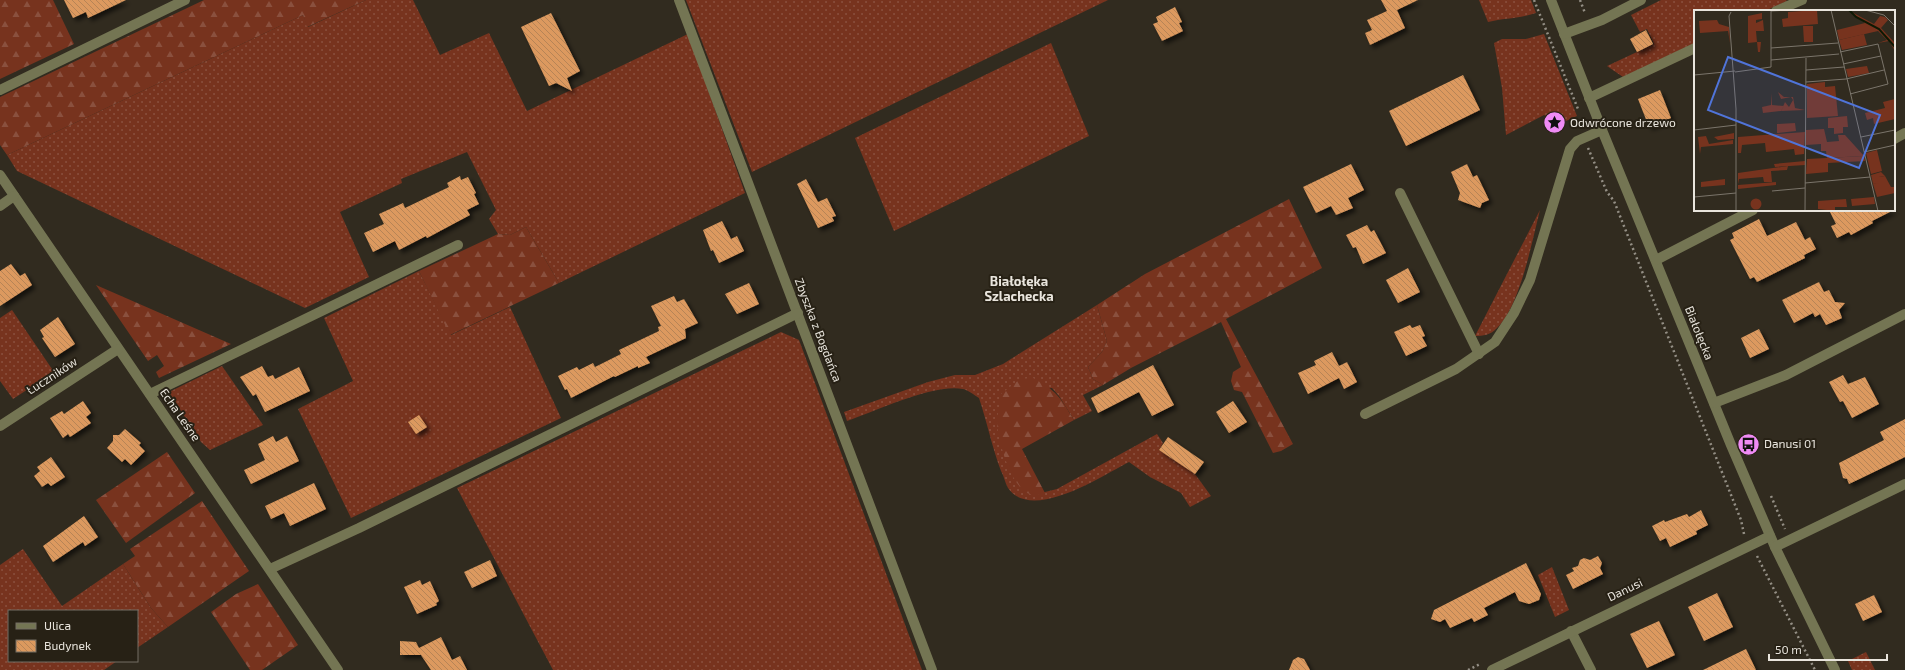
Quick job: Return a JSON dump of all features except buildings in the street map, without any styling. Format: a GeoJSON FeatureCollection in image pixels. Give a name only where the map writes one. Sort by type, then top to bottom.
{"type":"FeatureCollection","features":[{"type":"Feature","properties":{"kind":"street"},"geometry":{"type":"LineString","coordinates":[[0,90],[184,0]]}},
{"type":"Feature","properties":{"kind":"street","name":"Zbyszka z Bogdańca"},"geometry":{"type":"LineString","coordinates":[[679,0],[932,670]]}},
{"type":"Feature","properties":{"kind":"street","name":"Białołęcka"},"geometry":{"type":"LineString","coordinates":[[1551,0],[1602,130],[1770,536],[1835,670]]}},
{"type":"Feature","properties":{"kind":"street"},"geometry":{"type":"LineString","coordinates":[[1564,34],[1602,20],[1641,0]]}},
{"type":"Feature","properties":{"kind":"street"},"geometry":{"type":"LineString","coordinates":[[1778,10],[1802,0]]}},
{"type":"Feature","properties":{"kind":"street"},"geometry":{"type":"LineString","coordinates":[[1589,98],[1694,48]]}},
{"type":"Feature","properties":{"kind":"street"},"geometry":{"type":"LineString","coordinates":[[1365,414],[1456,369],[1480,354],[1495,342],[1514,313],[1530,280],[1570,149],[1583,137],[1602,130]]}},
{"type":"Feature","properties":{"kind":"street"},"geometry":{"type":"LineString","coordinates":[[1895,138],[1905,133]]}},
{"type":"Feature","properties":{"kind":"street","name":"Echa Leśne"},"geometry":{"type":"LineString","coordinates":[[0,176],[338,670]]}},
{"type":"Feature","properties":{"kind":"street"},"geometry":{"type":"LineString","coordinates":[[1400,193],[1480,354]]}},
{"type":"Feature","properties":{"kind":"street"},"geometry":{"type":"LineString","coordinates":[[0,206],[14,196]]}},
{"type":"Feature","properties":{"kind":"street"},"geometry":{"type":"LineString","coordinates":[[1656,260],[1751,211]]}},
{"type":"Feature","properties":{"kind":"street"},"geometry":{"type":"LineString","coordinates":[[150,394],[458,245]]}},
{"type":"Feature","properties":{"kind":"street"},"geometry":{"type":"LineString","coordinates":[[270,569],[366,525],[798,313]]}},
{"type":"Feature","properties":{"kind":"street"},"geometry":{"type":"LineString","coordinates":[[1714,403],[1786,376],[1905,314]]}},
{"type":"Feature","properties":{"kind":"street","name":"Łuczników"},"geometry":{"type":"LineString","coordinates":[[0,426],[118,349]]}},
{"type":"Feature","properties":{"kind":"street"},"geometry":{"type":"LineString","coordinates":[[1775,547],[1905,484]]}},
{"type":"Feature","properties":{"kind":"street","name":"Danusi"},"geometry":{"type":"LineString","coordinates":[[1492,670],[1770,536]]}},
{"type":"Feature","properties":{"kind":"street"},"geometry":{"type":"LineString","coordinates":[[1571,631],[1591,670]]}},
{"type":"Feature","properties":{"kind":"path"},"geometry":{"type":"LineString","coordinates":[[1534,0],[1580,112]]}},
{"type":"Feature","properties":{"kind":"path"},"geometry":{"type":"LineString","coordinates":[[1583,137],[1607,192],[1614,201],[1741,520],[1744,534],[1758,558],[1815,670]]}},
{"type":"Feature","properties":{"kind":"path"},"geometry":{"type":"LineString","coordinates":[[1771,496],[1789,540]]}},
{"type":"Feature","properties":{"kind":"green space"},"geometry":{"type":"Polygon","coordinates":[[[0,0],[53,0],[74,44],[0,79],[0,0]]]}},
{"type":"Feature","properties":{"kind":"green space"},"geometry":{"type":"Polygon","coordinates":[[[204,0],[366,0],[307,27],[303,15],[7,155],[0,145],[0,97],[204,0]]]}},
{"type":"Feature","properties":{"kind":"green space"},"geometry":{"type":"Polygon","coordinates":[[[366,0],[413,0],[440,55],[489,33],[527,111],[688,34],[745,193],[559,283],[526,227],[510,235],[498,234],[489,219],[496,210],[467,152],[401,179],[402,183],[340,212],[369,277],[305,308],[17,171],[7,155],[303,15],[308,27],[366,0]]]}},
{"type":"Feature","properties":{"kind":"green space"},"geometry":{"type":"Polygon","coordinates":[[[686,0],[1108,0],[752,172],[686,0]]]}},
{"type":"Feature","properties":{"kind":"green space"},"geometry":{"type":"Polygon","coordinates":[[[1479,0],[1531,0],[1536,13],[1488,22],[1479,0]]]}},
{"type":"Feature","properties":{"kind":"green space"},"geometry":{"type":"Polygon","coordinates":[[[1661,0],[1787,1],[1767,10],[1694,10],[1694,43],[1623,77],[1607,66],[1654,44],[1647,29],[1640,32],[1631,15],[1661,0]]]}},
{"type":"Feature","properties":{"kind":"green space"},"geometry":{"type":"Polygon","coordinates":[[[1544,34],[1577,116],[1555,126],[1555,121],[1544,115],[1506,135],[1502,88],[1494,43],[1502,39],[1526,39],[1544,34]]]}},
{"type":"Feature","properties":{"kind":"green space"},"geometry":{"type":"Polygon","coordinates":[[[1051,43],[1089,136],[894,231],[855,138],[1051,43]]]}},
{"type":"Feature","properties":{"kind":"green space"},"geometry":{"type":"Polygon","coordinates":[[[1289,199],[1322,268],[1226,319],[1293,444],[1281,451],[1273,453],[1242,392],[1234,390],[1231,381],[1233,372],[1241,367],[1221,322],[1131,368],[1103,385],[1093,379],[1088,367],[1102,352],[1107,341],[1097,305],[1145,274],[1289,199]]]}},
{"type":"Feature","properties":{"kind":"green space"},"geometry":{"type":"Polygon","coordinates":[[[1540,210],[1519,289],[1512,305],[1505,318],[1495,330],[1487,335],[1475,336],[1540,210]]]}},
{"type":"Feature","properties":{"kind":"green space"},"geometry":{"type":"Polygon","coordinates":[[[526,227],[559,283],[450,335],[419,271],[498,234],[510,235],[526,227]]]}},
{"type":"Feature","properties":{"kind":"green space"},"geometry":{"type":"Polygon","coordinates":[[[419,271],[451,335],[510,307],[561,418],[351,518],[298,409],[353,381],[324,318],[419,271]]]}},
{"type":"Feature","properties":{"kind":"green space"},"geometry":{"type":"Polygon","coordinates":[[[96,285],[231,344],[159,378],[156,372],[164,366],[157,355],[148,361],[96,285]]]}},
{"type":"Feature","properties":{"kind":"green space"},"geometry":{"type":"Polygon","coordinates":[[[1097,305],[1107,341],[1102,352],[1088,367],[1093,379],[1103,385],[1083,395],[1092,411],[1074,420],[1059,396],[1052,388],[1001,394],[1033,495],[1057,489],[1157,434],[1163,443],[1159,450],[1195,474],[1211,496],[1190,507],[1181,493],[1150,477],[1129,462],[1086,485],[1050,499],[1033,501],[1019,497],[1008,488],[1006,484],[995,453],[979,398],[963,389],[951,388],[921,394],[847,421],[844,412],[928,382],[955,375],[975,375],[1003,364],[1097,305]]]}},
{"type":"Feature","properties":{"kind":"green space"},"geometry":{"type":"Polygon","coordinates":[[[12,310],[54,372],[13,399],[0,381],[0,318],[12,310]]]}},
{"type":"Feature","properties":{"kind":"green space"},"geometry":{"type":"Polygon","coordinates":[[[781,332],[799,340],[922,670],[553,670],[457,488],[781,332]]]}},
{"type":"Feature","properties":{"kind":"green space"},"geometry":{"type":"Polygon","coordinates":[[[222,366],[263,425],[210,450],[201,442],[169,392],[222,366]]]}},
{"type":"Feature","properties":{"kind":"green space"},"geometry":{"type":"Polygon","coordinates":[[[1033,378],[1048,387],[1057,395],[1074,420],[1022,449],[1045,493],[1039,495],[1033,495],[1025,492],[1012,475],[1003,452],[997,421],[1001,394],[1020,379],[1033,378]]]}},
{"type":"Feature","properties":{"kind":"green space"},"geometry":{"type":"Polygon","coordinates":[[[167,452],[195,493],[126,543],[96,500],[167,452]]]}},
{"type":"Feature","properties":{"kind":"green space"},"geometry":{"type":"Polygon","coordinates":[[[202,501],[249,571],[168,627],[151,608],[123,564],[135,556],[130,549],[202,501]]]}},
{"type":"Feature","properties":{"kind":"green space"},"geometry":{"type":"Polygon","coordinates":[[[23,549],[62,606],[123,564],[151,608],[168,627],[138,647],[138,610],[8,610],[8,662],[116,662],[104,670],[0,670],[0,565],[23,549]]]}},
{"type":"Feature","properties":{"kind":"green space"},"geometry":{"type":"Polygon","coordinates":[[[1552,567],[1569,610],[1555,617],[1538,575],[1552,567]]]}},
{"type":"Feature","properties":{"kind":"green space"},"geometry":{"type":"Polygon","coordinates":[[[258,584],[298,645],[262,670],[250,670],[211,612],[236,594],[258,584]]]}},
{"type":"Feature","properties":{"kind":"green space"},"geometry":{"type":"Polygon","coordinates":[[[1866,652],[1875,670],[1852,670],[1848,661],[1866,652]]]}},
{"type":"Feature","properties":{"kind":"place","name":"Odwrócone drzewo"},"geometry":{"type":"Point","coordinates":[1555,123]}},
{"type":"Feature","properties":{"kind":"place","name":"Danusi 01"},"geometry":{"type":"Point","coordinates":[1749,444]}},
{"type":"Feature","properties":{"kind":"district","name":"Białołęka Szlachecka"},"geometry":{"type":"Point","coordinates":[1019,288]}}]}
